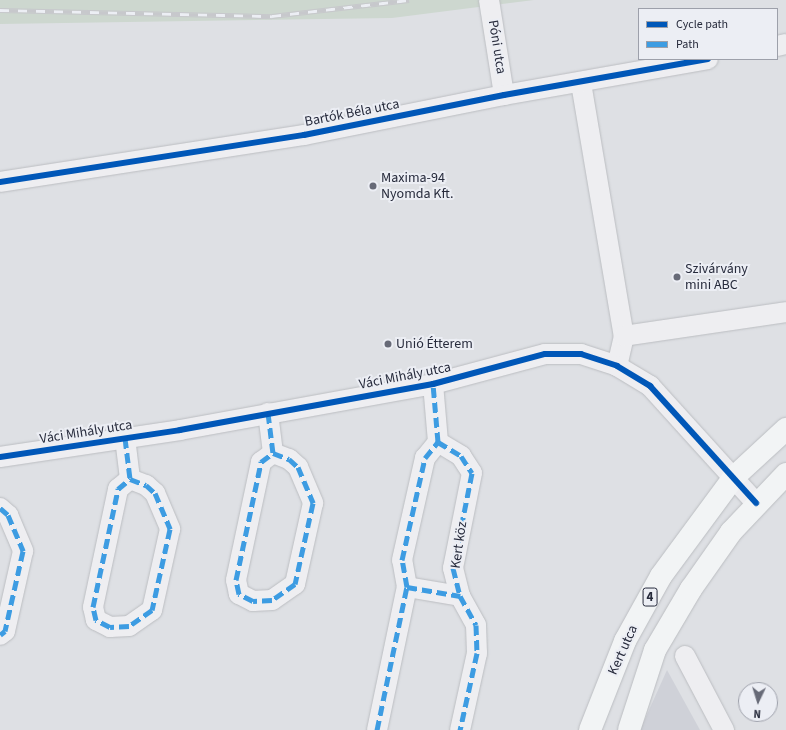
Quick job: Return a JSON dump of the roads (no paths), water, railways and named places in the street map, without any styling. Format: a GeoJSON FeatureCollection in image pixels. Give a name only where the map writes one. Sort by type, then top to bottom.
{"type":"FeatureCollection","features":[{"type":"Feature","properties":{"kind":"main road","name":"4"},"geometry":{"type":"LineString","coordinates":[[734,477],[786,429]]}},
{"type":"Feature","properties":{"kind":"main road","name":"4"},"geometry":{"type":"LineString","coordinates":[[756,503],[786,474]]}},
{"type":"Feature","properties":{"kind":"main road","name":"Kert utca"},"geometry":{"type":"LineString","coordinates":[[590,730],[625,641],[661,576],[734,477]]}},
{"type":"Feature","properties":{"kind":"main road","name":"Kert utca"},"geometry":{"type":"LineString","coordinates":[[629,730],[655,650],[690,589],[731,532],[756,503]]}},
{"type":"Feature","properties":{"kind":"street","name":"Póni utca"},"geometry":{"type":"LineString","coordinates":[[489,0],[504,95]]}},
{"type":"Feature","properties":{"kind":"street","name":"Bartók Béla utca"},"geometry":{"type":"LineString","coordinates":[[0,182],[304,135],[504,95],[580,83],[703,60]]}},
{"type":"Feature","properties":{"kind":"street"},"geometry":{"type":"LineString","coordinates":[[580,83],[624,336],[617,366]]}},
{"type":"Feature","properties":{"kind":"street"},"geometry":{"type":"LineString","coordinates":[[624,336],[786,312]]}},
{"type":"Feature","properties":{"kind":"street","name":"Váci Mihály utca"},"geometry":{"type":"LineString","coordinates":[[0,457],[125,438],[433,384],[545,354],[581,354],[617,366],[650,386],[756,503]]}},
{"type":"Feature","properties":{"kind":"street"},"geometry":{"type":"LineString","coordinates":[[377,730],[407,586],[402,560],[425,458],[438,442],[433,384]]}},
{"type":"Feature","properties":{"kind":"street"},"geometry":{"type":"LineString","coordinates":[[268,413],[273,453]]}},
{"type":"Feature","properties":{"kind":"street"},"geometry":{"type":"LineString","coordinates":[[125,438],[130,479]]}},
{"type":"Feature","properties":{"kind":"street","name":"Kert köz"},"geometry":{"type":"LineString","coordinates":[[438,442],[461,456],[472,473],[453,568],[460,596],[476,625],[477,653],[460,730]]}},
{"type":"Feature","properties":{"kind":"street"},"geometry":{"type":"LineString","coordinates":[[273,453],[289,459],[298,467],[313,503],[295,584],[272,600],[253,601],[239,594],[236,580],[261,462],[273,453]]}},
{"type":"Feature","properties":{"kind":"street"},"geometry":{"type":"LineString","coordinates":[[130,479],[146,485],[155,493],[170,529],[152,610],[129,626],[110,627],[96,620],[93,606],[118,489],[130,479]]}},
{"type":"Feature","properties":{"kind":"street"},"geometry":{"type":"LineString","coordinates":[[0,508],[8,515],[23,551],[5,631],[0,635]]}},
{"type":"Feature","properties":{"kind":"street"},"geometry":{"type":"LineString","coordinates":[[407,586],[460,596]]}},
{"type":"Feature","properties":{"kind":"street"},"geometry":{"type":"LineString","coordinates":[[685,656],[724,730]]}},
{"type":"Feature","properties":{"kind":"railway"},"geometry":{"type":"LineString","coordinates":[[0,10],[272,16],[409,0]]}},
{"type":"Feature","properties":{"kind":"place","name":"Maxima-94 Nyomda Kft."},"geometry":{"type":"Point","coordinates":[373,186]}},
{"type":"Feature","properties":{"kind":"place","name":"Szivárvány mini ABC"},"geometry":{"type":"Point","coordinates":[677,277]}},
{"type":"Feature","properties":{"kind":"place","name":"Unió Étterem"},"geometry":{"type":"Point","coordinates":[388,344]}}]}
